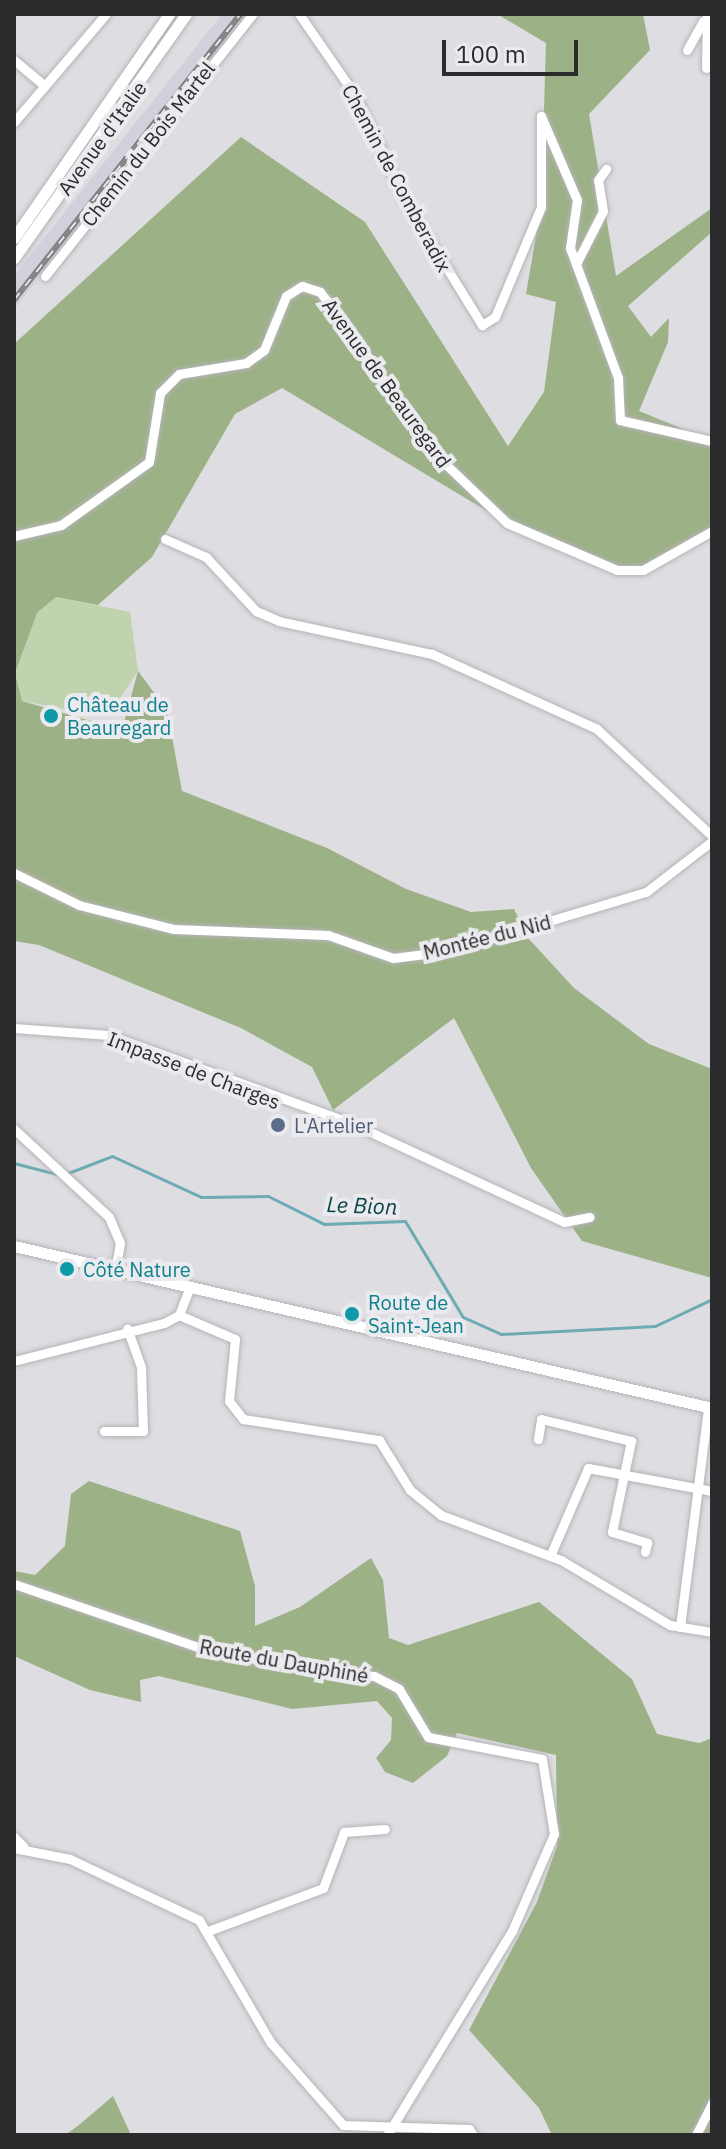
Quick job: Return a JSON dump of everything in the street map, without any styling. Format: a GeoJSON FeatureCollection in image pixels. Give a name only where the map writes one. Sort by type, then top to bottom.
{"type":"FeatureCollection","features":[{"type":"Feature","properties":{"kind":"main road","name":"Avenue d'Italie"},"geometry":{"type":"LineString","coordinates":[[14,238],[169,14]]}},
{"type":"Feature","properties":{"kind":"main road","name":"Avenue d'Italie"},"geometry":{"type":"LineString","coordinates":[[14,258],[186,14]]}},
{"type":"Feature","properties":{"kind":"main road"},"geometry":{"type":"LineString","coordinates":[[14,1246],[710,1408]]}},
{"type":"Feature","properties":{"kind":"street"},"geometry":{"type":"LineString","coordinates":[[14,122],[106,14]]}},
{"type":"Feature","properties":{"kind":"street","name":"Chemin du Bois Martel"},"geometry":{"type":"LineString","coordinates":[[45,276],[253,14]]}},
{"type":"Feature","properties":{"kind":"street","name":"Chemin de Comberadix"},"geometry":{"type":"LineString","coordinates":[[299,14],[355,95],[406,202],[478,323],[495,317],[541,207],[541,116],[577,200],[570,248],[618,378],[620,420],[712,441]]}},
{"type":"Feature","properties":{"kind":"street"},"geometry":{"type":"LineString","coordinates":[[687,50],[705,14]]}},
{"type":"Feature","properties":{"kind":"street"},"geometry":{"type":"LineString","coordinates":[[705,14],[706,68]]}},
{"type":"Feature","properties":{"kind":"street"},"geometry":{"type":"LineString","coordinates":[[14,60],[45,86]]}},
{"type":"Feature","properties":{"kind":"street"},"geometry":{"type":"LineString","coordinates":[[576,264],[603,211],[598,180],[606,169]]}},
{"type":"Feature","properties":{"kind":"street","name":"Avenue de Beauregard"},"geometry":{"type":"LineString","coordinates":[[14,536],[61,525],[149,462],[160,393],[179,374],[246,363],[264,350],[286,296],[302,286],[320,292],[432,451],[507,523],[617,570],[643,570],[712,531]]}},
{"type":"Feature","properties":{"kind":"street"},"geometry":{"type":"LineString","coordinates":[[165,539],[206,557],[256,611],[279,621],[432,654],[597,729],[712,839]]}},
{"type":"Feature","properties":{"kind":"street","name":"Montée du Nid"},"geometry":{"type":"LineString","coordinates":[[14,873],[79,905],[184,929],[328,935],[393,958],[522,931],[646,892],[712,839]]}},
{"type":"Feature","properties":{"kind":"street","name":"Impasse de Charges"},"geometry":{"type":"LineString","coordinates":[[14,1028],[109,1035],[351,1123],[564,1222],[590,1217]]}},
{"type":"Feature","properties":{"kind":"street"},"geometry":{"type":"LineString","coordinates":[[14,1129],[58,1178],[109,1217],[120,1249],[115,1270]]}},
{"type":"Feature","properties":{"kind":"street"},"geometry":{"type":"LineString","coordinates":[[179,1315],[189,1289]]}},
{"type":"Feature","properties":{"kind":"street"},"geometry":{"type":"LineString","coordinates":[[14,1361],[179,1315],[235,1339],[229,1401],[243,1419],[379,1440],[425,1505],[550,1556],[680,1627],[712,1632]]}},
{"type":"Feature","properties":{"kind":"street"},"geometry":{"type":"LineString","coordinates":[[104,1431],[143,1431],[141,1367],[127,1328]]}},
{"type":"Feature","properties":{"kind":"street"},"geometry":{"type":"LineString","coordinates":[[680,1627],[710,1408]]}},
{"type":"Feature","properties":{"kind":"street"},"geometry":{"type":"LineString","coordinates":[[538,1439],[541,1419],[631,1441],[612,1532],[647,1543],[645,1552]]}},
{"type":"Feature","properties":{"kind":"street"},"geometry":{"type":"LineString","coordinates":[[550,1556],[588,1468],[712,1491]]}},
{"type":"Feature","properties":{"kind":"street","name":"Route du Dauphiné"},"geometry":{"type":"LineString","coordinates":[[14,1584],[216,1653],[374,1676],[399,1689],[428,1737],[542,1759],[554,1834],[512,1931],[388,2133]]}},
{"type":"Feature","properties":{"kind":"street"},"geometry":{"type":"LineString","coordinates":[[208,1931],[323,1888],[344,1832],[385,1829]]}},
{"type":"Feature","properties":{"kind":"street"},"geometry":{"type":"LineString","coordinates":[[14,1837],[19,1847],[157,1894],[208,1931],[271,2043],[343,2125],[388,2133],[469,2129],[473,2135]]}},
{"type":"Feature","properties":{"kind":"street"},"geometry":{"type":"LineString","coordinates":[[696,2135],[712,2103]]}},
{"type":"Feature","properties":{"kind":"shaded area"},"geometry":{"type":"Polygon","coordinates":[[[222,14],[248,14],[14,309],[14,276],[222,14]]]}},
{"type":"Feature","properties":{"kind":"green space"},"geometry":{"type":"Polygon","coordinates":[[[497,14],[643,14],[650,50],[589,114],[616,276],[712,208],[712,232],[628,306],[651,337],[669,318],[668,342],[639,411],[712,441],[712,531],[643,570],[617,570],[507,523],[282,388],[235,414],[152,557],[98,605],[56,597],[37,613],[15,673],[22,701],[122,730],[138,671],[167,710],[182,791],[327,848],[406,889],[471,912],[514,909],[528,938],[574,988],[649,1044],[712,1069],[712,1278],[582,1241],[531,1168],[454,1018],[333,1110],[312,1067],[241,1028],[39,945],[14,941],[14,344],[241,137],[365,222],[508,446],[544,392],[556,302],[526,294],[541,207],[546,43],[497,14]]]}},
{"type":"Feature","properties":{"kind":"green space"},"geometry":{"type":"Polygon","coordinates":[[[56,597],[130,612],[138,671],[116,704],[64,709],[22,701],[15,673],[24,640],[37,613],[56,597]]]}},
{"type":"Feature","properties":{"kind":"green space"},"geometry":{"type":"Polygon","coordinates":[[[89,1481],[240,1531],[255,1586],[255,1626],[300,1607],[371,1558],[383,1580],[389,1638],[408,1645],[539,1602],[632,1679],[657,1734],[699,1743],[712,1738],[712,2135],[552,2135],[539,2108],[469,2030],[537,1902],[557,1846],[556,1755],[457,1733],[447,1756],[413,1783],[385,1772],[376,1758],[391,1740],[392,1718],[377,1701],[292,1709],[159,1676],[140,1680],[141,1702],[90,1690],[14,1656],[14,1571],[35,1575],[65,1546],[71,1494],[89,1481]]]}},
{"type":"Feature","properties":{"kind":"green space"},"geometry":{"type":"Polygon","coordinates":[[[113,2096],[131,2135],[65,2135],[79,2125],[113,2096]]]}},
{"type":"Feature","properties":{"kind":"waterway","name":"Le Bion"},"geometry":{"type":"LineString","coordinates":[[68,1173],[112,1156],[201,1197],[268,1196],[324,1224],[405,1221],[463,1317],[501,1334],[655,1326],[712,1299]]}},
{"type":"Feature","properties":{"kind":"waterway","name":"Le Bion"},"geometry":{"type":"LineString","coordinates":[[14,1163],[56,1174]]}},
{"type":"Feature","properties":{"kind":"railway"},"geometry":{"type":"LineString","coordinates":[[14,300],[241,14]]}},
{"type":"Feature","properties":{"kind":"place","name":"Château de Beauregard"},"geometry":{"type":"Point","coordinates":[51,716]}},
{"type":"Feature","properties":{"kind":"place","name":"L'Artelier"},"geometry":{"type":"Point","coordinates":[278,1125]}},
{"type":"Feature","properties":{"kind":"place","name":"Côté Nature"},"geometry":{"type":"Point","coordinates":[67,1269]}},
{"type":"Feature","properties":{"kind":"place","name":"Route de Saint-Jean"},"geometry":{"type":"Point","coordinates":[352,1314]}}]}
